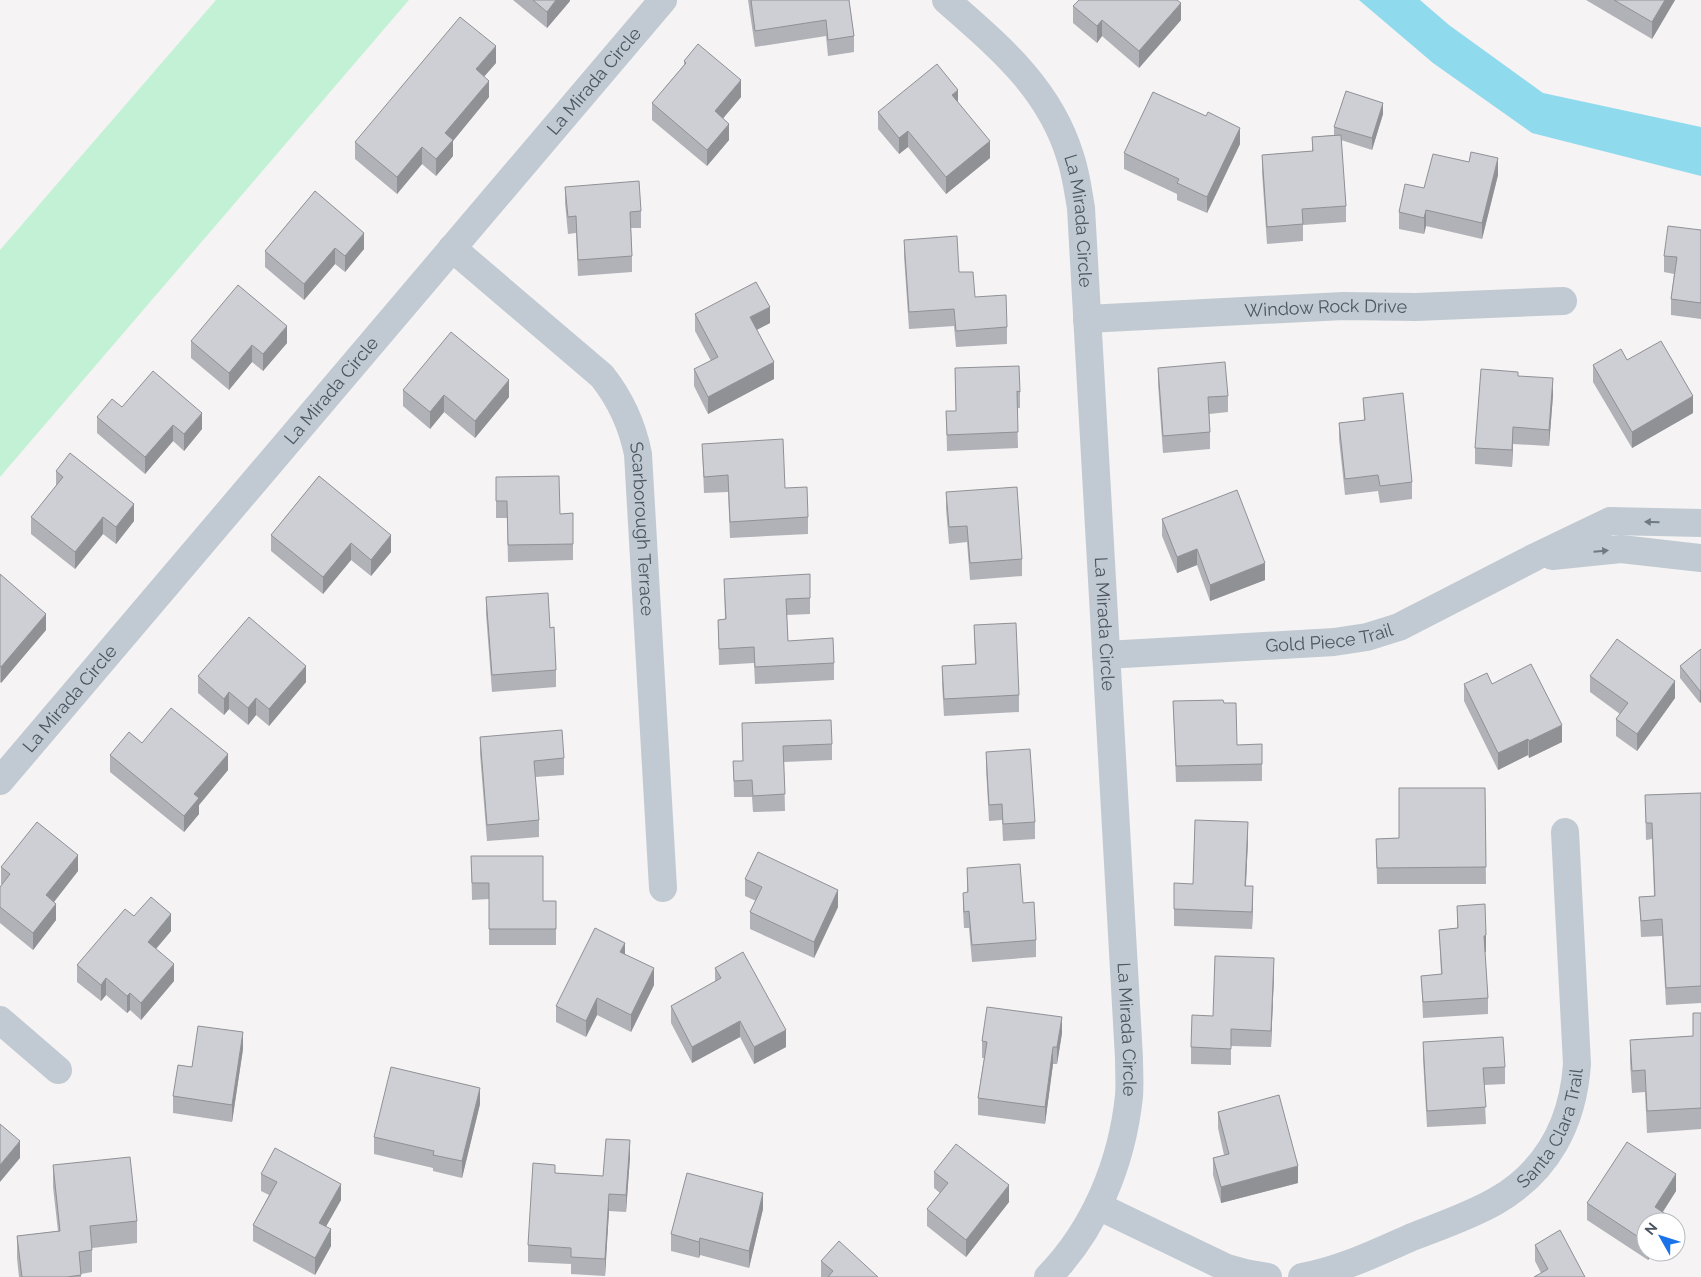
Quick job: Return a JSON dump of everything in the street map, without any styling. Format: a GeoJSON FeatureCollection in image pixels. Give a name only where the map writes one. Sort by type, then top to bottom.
{"type":"FeatureCollection","features":[{"type":"Feature","properties":{"kind":"street","name":"La Mirada Circle"},"geometry":{"type":"LineString","coordinates":[[0,781],[663,0]]}},
{"type":"Feature","properties":{"kind":"street","name":"La Mirada Circle"},"geometry":{"type":"LineString","coordinates":[[946,0],[999,47],[1025,74],[1047,104],[1063,137],[1075,172],[1081,208],[1128,1038],[1129,1094],[1123,1134],[1112,1173],[1098,1206],[1089,1224],[1066,1257],[1048,1277]]}},
{"type":"Feature","properties":{"kind":"street","name":"Scarborough Terrace"},"geometry":{"type":"LineString","coordinates":[[452,248],[602,376],[613,390],[630,420],[638,454],[663,888]]}},
{"type":"Feature","properties":{"kind":"street","name":"Window Rock Drive"},"geometry":{"type":"LineString","coordinates":[[1087,319],[1342,306],[1416,307],[1563,301]]}},
{"type":"Feature","properties":{"kind":"street","name":"Gold Piece Trail"},"geometry":{"type":"LineString","coordinates":[[1106,655],[1334,642],[1367,637],[1399,627],[1535,557],[1610,522],[1701,523]]}},
{"type":"Feature","properties":{"kind":"street","name":"Gold Piece Trail"},"geometry":{"type":"LineString","coordinates":[[1535,557],[1621,550],[1701,558]]}},
{"type":"Feature","properties":{"kind":"street","name":"Santa Clara Trail"},"geometry":{"type":"LineString","coordinates":[[1302,1277],[1338,1269],[1495,1202],[1525,1180],[1544,1159],[1559,1136],[1569,1110],[1576,1082],[1577,1064],[1565,832]]}},
{"type":"Feature","properties":{"kind":"street"},"geometry":{"type":"LineString","coordinates":[[0,1020],[58,1070]]}},
{"type":"Feature","properties":{"kind":"street"},"geometry":{"type":"LineString","coordinates":[[1098,1206],[1227,1268],[1245,1274],[1268,1277]]}},
{"type":"Feature","properties":{"kind":"green space"},"geometry":{"type":"Polygon","coordinates":[[[216,0],[409,0],[0,477],[0,250],[216,0]]]}},
{"type":"Feature","properties":{"kind":"water"},"geometry":{"type":"Polygon","coordinates":[[[1359,0],[1420,0],[1449,25],[1543,93],[1701,127],[1701,176],[1532,133],[1433,63],[1359,0]]]}},
{"type":"Feature","properties":{"kind":"building"},"geometry":{"type":"Polygon","coordinates":[[[533,0],[556,0],[547,12],[533,0]]]}},
{"type":"Feature","properties":{"kind":"building"},"geometry":{"type":"Polygon","coordinates":[[[751,0],[849,0],[854,36],[828,40],[826,20],[755,31],[751,0]]]}},
{"type":"Feature","properties":{"kind":"building"},"geometry":{"type":"Polygon","coordinates":[[[1079,0],[1177,0],[1181,3],[1139,51],[1102,20],[1097,26],[1073,6],[1079,0]]]}},
{"type":"Feature","properties":{"kind":"building"},"geometry":{"type":"Polygon","coordinates":[[[1614,0],[1665,0],[1652,22],[1614,0]]]}},
{"type":"Feature","properties":{"kind":"building"},"geometry":{"type":"Polygon","coordinates":[[[460,17],[496,46],[476,69],[489,81],[445,133],[453,140],[436,159],[422,147],[397,177],[355,142],[460,17]]]}},
{"type":"Feature","properties":{"kind":"building"},"geometry":{"type":"Polygon","coordinates":[[[698,44],[741,80],[715,111],[729,124],[707,150],[652,103],[686,63],[684,61],[698,44]]]}},
{"type":"Feature","properties":{"kind":"building"},"geometry":{"type":"Polygon","coordinates":[[[937,64],[958,90],[952,95],[990,141],[946,177],[908,131],[899,138],[878,112],[937,64]]]}},
{"type":"Feature","properties":{"kind":"building"},"geometry":{"type":"Polygon","coordinates":[[[1346,91],[1383,103],[1372,138],[1334,127],[1346,91]]]}},
{"type":"Feature","properties":{"kind":"building"},"geometry":{"type":"Polygon","coordinates":[[[1153,92],[1206,116],[1208,112],[1240,128],[1207,197],[1177,183],[1179,179],[1124,153],[1153,92]]]}},
{"type":"Feature","properties":{"kind":"building"},"geometry":{"type":"Polygon","coordinates":[[[1341,135],[1346,206],[1302,209],[1303,224],[1267,227],[1262,155],[1313,151],[1312,137],[1341,135]]]}},
{"type":"Feature","properties":{"kind":"building"},"geometry":{"type":"Polygon","coordinates":[[[1471,152],[1498,158],[1482,223],[1426,210],[1424,218],[1399,212],[1405,184],[1424,188],[1433,154],[1469,162],[1471,152]]]}},
{"type":"Feature","properties":{"kind":"building"},"geometry":{"type":"Polygon","coordinates":[[[639,181],[641,211],[630,212],[632,256],[578,260],[576,216],[568,217],[565,187],[639,181]]]}},
{"type":"Feature","properties":{"kind":"building"},"geometry":{"type":"Polygon","coordinates":[[[315,191],[364,233],[345,256],[335,248],[304,284],[265,251],[315,191]]]}},
{"type":"Feature","properties":{"kind":"building"},"geometry":{"type":"Polygon","coordinates":[[[1668,226],[1701,230],[1701,303],[1671,299],[1677,257],[1664,256],[1668,226]]]}},
{"type":"Feature","properties":{"kind":"building"},"geometry":{"type":"Polygon","coordinates":[[[957,236],[959,272],[973,272],[975,297],[1006,295],[1007,327],[956,331],[954,309],[909,312],[904,240],[957,236]]]}},
{"type":"Feature","properties":{"kind":"building"},"geometry":{"type":"Polygon","coordinates":[[[756,282],[770,307],[750,317],[774,362],[708,397],[694,369],[718,357],[695,314],[756,282]]]}},
{"type":"Feature","properties":{"kind":"building"},"geometry":{"type":"Polygon","coordinates":[[[238,285],[287,326],[263,354],[252,345],[229,373],[191,341],[238,285]]]}},
{"type":"Feature","properties":{"kind":"building"},"geometry":{"type":"Polygon","coordinates":[[[451,332],[509,380],[475,421],[444,395],[430,412],[403,390],[451,332]]]}},
{"type":"Feature","properties":{"kind":"building"},"geometry":{"type":"Polygon","coordinates":[[[1661,341],[1693,396],[1632,432],[1593,365],[1621,349],[1627,360],[1661,341]]]}},
{"type":"Feature","properties":{"kind":"building"},"geometry":{"type":"Polygon","coordinates":[[[1225,362],[1228,396],[1208,397],[1210,432],[1163,436],[1158,368],[1225,362]]]}},
{"type":"Feature","properties":{"kind":"building"},"geometry":{"type":"Polygon","coordinates":[[[1019,366],[1020,392],[1017,391],[1018,432],[947,435],[946,411],[956,411],[955,368],[1019,366]]]}},
{"type":"Feature","properties":{"kind":"building"},"geometry":{"type":"Polygon","coordinates":[[[1481,369],[1518,372],[1518,376],[1553,378],[1549,430],[1513,427],[1512,450],[1475,448],[1481,369]]]}},
{"type":"Feature","properties":{"kind":"building"},"geometry":{"type":"Polygon","coordinates":[[[153,371],[202,413],[184,434],[173,425],[145,457],[97,417],[112,399],[122,407],[153,371]]]}},
{"type":"Feature","properties":{"kind":"building"},"geometry":{"type":"Polygon","coordinates":[[[1403,393],[1412,482],[1380,486],[1378,475],[1345,479],[1339,423],[1365,420],[1363,398],[1403,393]]]}},
{"type":"Feature","properties":{"kind":"building"},"geometry":{"type":"Polygon","coordinates":[[[783,439],[785,488],[807,487],[808,517],[730,522],[728,475],[704,477],[702,444],[783,439]]]}},
{"type":"Feature","properties":{"kind":"building"},"geometry":{"type":"Polygon","coordinates":[[[70,453],[134,504],[116,527],[103,517],[75,552],[31,517],[63,477],[56,471],[70,453]]]}},
{"type":"Feature","properties":{"kind":"building"},"geometry":{"type":"Polygon","coordinates":[[[319,476],[391,535],[371,560],[351,543],[323,577],[271,535],[319,476]]]}},
{"type":"Feature","properties":{"kind":"building"},"geometry":{"type":"Polygon","coordinates":[[[559,476],[560,514],[573,513],[573,544],[508,545],[507,501],[496,501],[496,477],[559,476]]]}},
{"type":"Feature","properties":{"kind":"building"},"geometry":{"type":"Polygon","coordinates":[[[1017,487],[1022,559],[970,563],[967,526],[949,527],[946,492],[1017,487]]]}},
{"type":"Feature","properties":{"kind":"building"},"geometry":{"type":"Polygon","coordinates":[[[1237,490],[1265,563],[1210,585],[1197,549],[1177,557],[1162,519],[1237,490]]]}},
{"type":"Feature","properties":{"kind":"building"},"geometry":{"type":"Polygon","coordinates":[[[0,574],[46,614],[1,667],[0,666],[0,574]]]}},
{"type":"Feature","properties":{"kind":"building"},"geometry":{"type":"Polygon","coordinates":[[[810,574],[810,598],[786,599],[788,641],[833,638],[834,663],[755,667],[754,647],[719,649],[718,620],[726,619],[724,579],[810,574]]]}},
{"type":"Feature","properties":{"kind":"building"},"geometry":{"type":"Polygon","coordinates":[[[548,593],[550,628],[554,627],[556,670],[492,675],[486,597],[548,593]]]}},
{"type":"Feature","properties":{"kind":"building"},"geometry":{"type":"Polygon","coordinates":[[[249,617],[306,666],[269,709],[256,698],[248,708],[229,692],[224,699],[198,676],[249,617]]]}},
{"type":"Feature","properties":{"kind":"building"},"geometry":{"type":"Polygon","coordinates":[[[1016,623],[1019,695],[944,699],[942,666],[976,664],[974,625],[1016,623]]]}},
{"type":"Feature","properties":{"kind":"building"},"geometry":{"type":"Polygon","coordinates":[[[1617,639],[1675,681],[1637,734],[1616,719],[1628,703],[1590,676],[1617,639]]]}},
{"type":"Feature","properties":{"kind":"building"},"geometry":{"type":"Polygon","coordinates":[[[1701,649],[1701,691],[1700,691],[1680,666],[1701,649]]]}},
{"type":"Feature","properties":{"kind":"building"},"geometry":{"type":"Polygon","coordinates":[[[1531,664],[1562,725],[1498,753],[1464,684],[1487,673],[1492,684],[1531,664]]]}},
{"type":"Feature","properties":{"kind":"building"},"geometry":{"type":"Polygon","coordinates":[[[1223,700],[1224,703],[1236,703],[1237,745],[1262,744],[1262,764],[1176,766],[1173,701],[1223,700]]]}},
{"type":"Feature","properties":{"kind":"building"},"geometry":{"type":"Polygon","coordinates":[[[171,708],[228,754],[194,794],[199,798],[184,816],[110,755],[129,732],[142,743],[171,708]]]}},
{"type":"Feature","properties":{"kind":"building"},"geometry":{"type":"Polygon","coordinates":[[[831,720],[832,744],[783,746],[785,794],[753,796],[752,780],[734,781],[733,761],[743,761],[742,723],[831,720]]]}},
{"type":"Feature","properties":{"kind":"building"},"geometry":{"type":"Polygon","coordinates":[[[562,730],[564,758],[534,761],[539,820],[487,825],[480,737],[562,730]]]}},
{"type":"Feature","properties":{"kind":"building"},"geometry":{"type":"Polygon","coordinates":[[[1030,749],[1035,822],[1003,824],[1002,804],[989,805],[986,752],[1030,749]]]}},
{"type":"Feature","properties":{"kind":"building"},"geometry":{"type":"Polygon","coordinates":[[[1399,788],[1485,788],[1486,867],[1377,868],[1376,839],[1399,838],[1399,788]]]}},
{"type":"Feature","properties":{"kind":"building"},"geometry":{"type":"Polygon","coordinates":[[[1701,793],[1701,986],[1666,988],[1662,919],[1641,921],[1639,897],[1655,896],[1652,823],[1646,823],[1645,795],[1701,793]]]}},
{"type":"Feature","properties":{"kind":"building"},"geometry":{"type":"Polygon","coordinates":[[[1195,820],[1248,822],[1245,886],[1253,886],[1252,912],[1174,909],[1174,883],[1193,884],[1195,820]]]}},
{"type":"Feature","properties":{"kind":"building"},"geometry":{"type":"Polygon","coordinates":[[[37,822],[78,855],[46,895],[56,904],[33,933],[0,907],[0,887],[10,874],[1,867],[37,822]]]}},
{"type":"Feature","properties":{"kind":"building"},"geometry":{"type":"Polygon","coordinates":[[[758,852],[838,890],[814,942],[750,912],[762,887],[745,879],[758,852]]]}},
{"type":"Feature","properties":{"kind":"building"},"geometry":{"type":"Polygon","coordinates":[[[471,856],[543,856],[543,901],[556,901],[556,929],[489,929],[489,883],[472,883],[471,856]]]}},
{"type":"Feature","properties":{"kind":"building"},"geometry":{"type":"Polygon","coordinates":[[[1020,864],[1023,903],[1034,902],[1036,940],[972,945],[969,911],[964,912],[963,893],[968,892],[967,868],[1020,864]]]}},
{"type":"Feature","properties":{"kind":"building"},"geometry":{"type":"Polygon","coordinates":[[[151,897],[171,914],[148,942],[174,964],[141,1003],[130,993],[127,996],[106,978],[101,985],[77,965],[125,909],[134,916],[151,897]]]}},
{"type":"Feature","properties":{"kind":"building"},"geometry":{"type":"Polygon","coordinates":[[[1485,904],[1486,935],[1484,936],[1488,998],[1423,1002],[1421,976],[1442,974],[1439,930],[1458,928],[1457,906],[1485,904]]]}},
{"type":"Feature","properties":{"kind":"building"},"geometry":{"type":"Polygon","coordinates":[[[595,928],[625,943],[620,952],[654,968],[631,1015],[597,998],[586,1021],[556,1006],[595,928]]]}},
{"type":"Feature","properties":{"kind":"building"},"geometry":{"type":"Polygon","coordinates":[[[743,952],[786,1030],[754,1047],[740,1021],[692,1047],[671,1006],[721,978],[715,968],[743,952]]]}},
{"type":"Feature","properties":{"kind":"building"},"geometry":{"type":"Polygon","coordinates":[[[1215,956],[1274,958],[1271,1031],[1231,1029],[1231,1049],[1191,1047],[1192,1015],[1213,1016],[1215,956]]]}},
{"type":"Feature","properties":{"kind":"building"},"geometry":{"type":"Polygon","coordinates":[[[987,1007],[1062,1017],[1057,1047],[1053,1047],[1045,1107],[978,1098],[987,1042],[982,1041],[987,1007]]]}},
{"type":"Feature","properties":{"kind":"building"},"geometry":{"type":"Polygon","coordinates":[[[1693,1013],[1701,1013],[1701,1108],[1647,1111],[1645,1070],[1632,1071],[1630,1040],[1693,1036],[1693,1013]]]}},
{"type":"Feature","properties":{"kind":"building"},"geometry":{"type":"Polygon","coordinates":[[[198,1026],[243,1032],[232,1105],[173,1096],[178,1065],[192,1067],[198,1026]]]}},
{"type":"Feature","properties":{"kind":"building"},"geometry":{"type":"Polygon","coordinates":[[[1503,1037],[1505,1067],[1483,1068],[1486,1107],[1427,1111],[1423,1042],[1503,1037]]]}},
{"type":"Feature","properties":{"kind":"building"},"geometry":{"type":"Polygon","coordinates":[[[391,1067],[480,1088],[462,1161],[433,1155],[434,1151],[374,1137],[391,1067]]]}},
{"type":"Feature","properties":{"kind":"building"},"geometry":{"type":"Polygon","coordinates":[[[1279,1095],[1298,1166],[1221,1187],[1213,1158],[1229,1154],[1218,1112],[1279,1095]]]}},
{"type":"Feature","properties":{"kind":"building"},"geometry":{"type":"Polygon","coordinates":[[[0,1124],[20,1141],[0,1165],[0,1124]]]}},
{"type":"Feature","properties":{"kind":"building"},"geometry":{"type":"Polygon","coordinates":[[[606,1139],[630,1140],[626,1195],[609,1194],[605,1259],[571,1257],[571,1248],[528,1245],[533,1163],[555,1165],[555,1173],[603,1176],[606,1139]]]}},
{"type":"Feature","properties":{"kind":"building"},"geometry":{"type":"Polygon","coordinates":[[[1627,1142],[1676,1174],[1655,1207],[1662,1212],[1636,1212],[1636,1235],[1587,1203],[1627,1142]]]}},
{"type":"Feature","properties":{"kind":"building"},"geometry":{"type":"Polygon","coordinates":[[[956,1144],[1009,1185],[966,1240],[927,1209],[948,1183],[934,1172],[956,1144]]]}},
{"type":"Feature","properties":{"kind":"building"},"geometry":{"type":"Polygon","coordinates":[[[275,1148],[341,1184],[319,1223],[331,1229],[315,1258],[253,1225],[277,1182],[261,1174],[275,1148]]]}},
{"type":"Feature","properties":{"kind":"building"},"geometry":{"type":"Polygon","coordinates":[[[130,1157],[137,1221],[90,1226],[92,1250],[79,1252],[81,1275],[67,1277],[22,1277],[17,1236],[60,1231],[53,1165],[130,1157]]]}},
{"type":"Feature","properties":{"kind":"building"},"geometry":{"type":"Polygon","coordinates":[[[687,1173],[763,1193],[749,1251],[700,1238],[699,1242],[671,1234],[687,1173]]]}},
{"type":"Feature","properties":{"kind":"building"},"geometry":{"type":"Polygon","coordinates":[[[1560,1230],[1585,1277],[1534,1277],[1548,1269],[1535,1245],[1560,1230]]]}},
{"type":"Feature","properties":{"kind":"building"},"geometry":{"type":"Polygon","coordinates":[[[839,1241],[878,1277],[828,1277],[833,1271],[821,1261],[839,1241]]]}}]}
